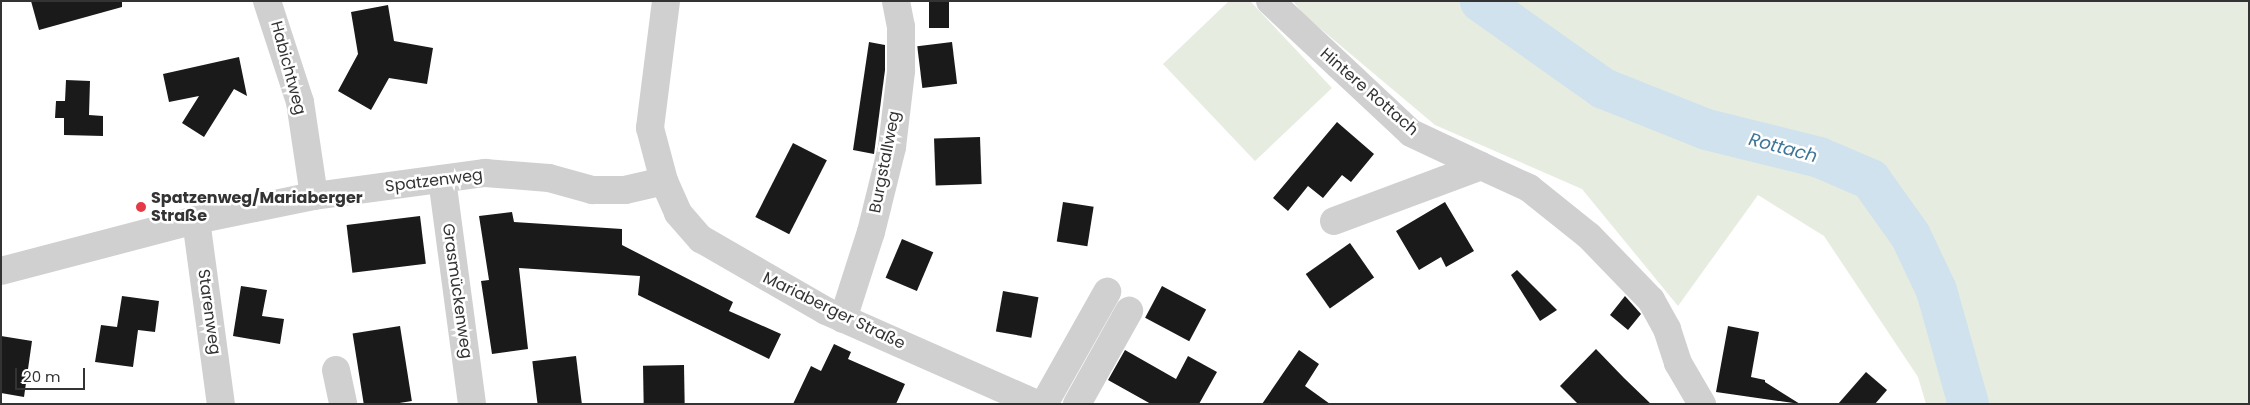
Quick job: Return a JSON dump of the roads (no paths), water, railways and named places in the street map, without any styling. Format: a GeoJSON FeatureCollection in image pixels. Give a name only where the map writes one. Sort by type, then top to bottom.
{"type":"FeatureCollection","features":[{"type":"Feature","properties":{"kind":"street","name":"Habichtweg"},"geometry":{"type":"LineString","coordinates":[[267,1],[300,102],[314,196]]}},
{"type":"Feature","properties":{"kind":"street","name":"Mariaberger Straße"},"geometry":{"type":"LineString","coordinates":[[666,1],[650,128],[664,181],[678,213],[701,239],[768,280],[843,318],[1037,404]]}},
{"type":"Feature","properties":{"kind":"street","name":"Burgstallweg"},"geometry":{"type":"LineString","coordinates":[[843,318],[871,232],[892,147],[901,72],[901,27],[896,1]]}},
{"type":"Feature","properties":{"kind":"street","name":"Hintere Rottach"},"geometry":{"type":"LineString","coordinates":[[1270,1],[1411,132],[1529,188],[1589,236],[1651,300],[1700,404]]}},
{"type":"Feature","properties":{"kind":"street"},"geometry":{"type":"LineString","coordinates":[[1334,221],[1481,166]]}},
{"type":"Feature","properties":{"kind":"street","name":"Spatzenweg"},"geometry":{"type":"LineString","coordinates":[[1,271],[196,220],[314,196],[484,173],[549,178],[592,190],[625,190],[664,181]]}},
{"type":"Feature","properties":{"kind":"street","name":"Grasmückenweg"},"geometry":{"type":"LineString","coordinates":[[442,179],[472,404]]}},
{"type":"Feature","properties":{"kind":"street","name":"Starenweg"},"geometry":{"type":"LineString","coordinates":[[196,220],[221,404]]}},
{"type":"Feature","properties":{"kind":"street"},"geometry":{"type":"LineString","coordinates":[[1044,404],[1107,292]]}},
{"type":"Feature","properties":{"kind":"street"},"geometry":{"type":"LineString","coordinates":[[1077,404],[1129,311]]}},
{"type":"Feature","properties":{"kind":"street"},"geometry":{"type":"LineString","coordinates":[[336,370],[342,404]]}},
{"type":"Feature","properties":{"kind":"waterway","name":"Rottach"},"geometry":{"type":"LineString","coordinates":[[1480,1],[1603,88],[1706,129],[1819,157],[1870,179],[1910,235],[1936,290],[1968,404]]}},
{"type":"Feature","properties":{"kind":"place","name":"Spatzenweg/Mariaberger Straße"},"geometry":{"type":"Point","coordinates":[141,207]}}]}
